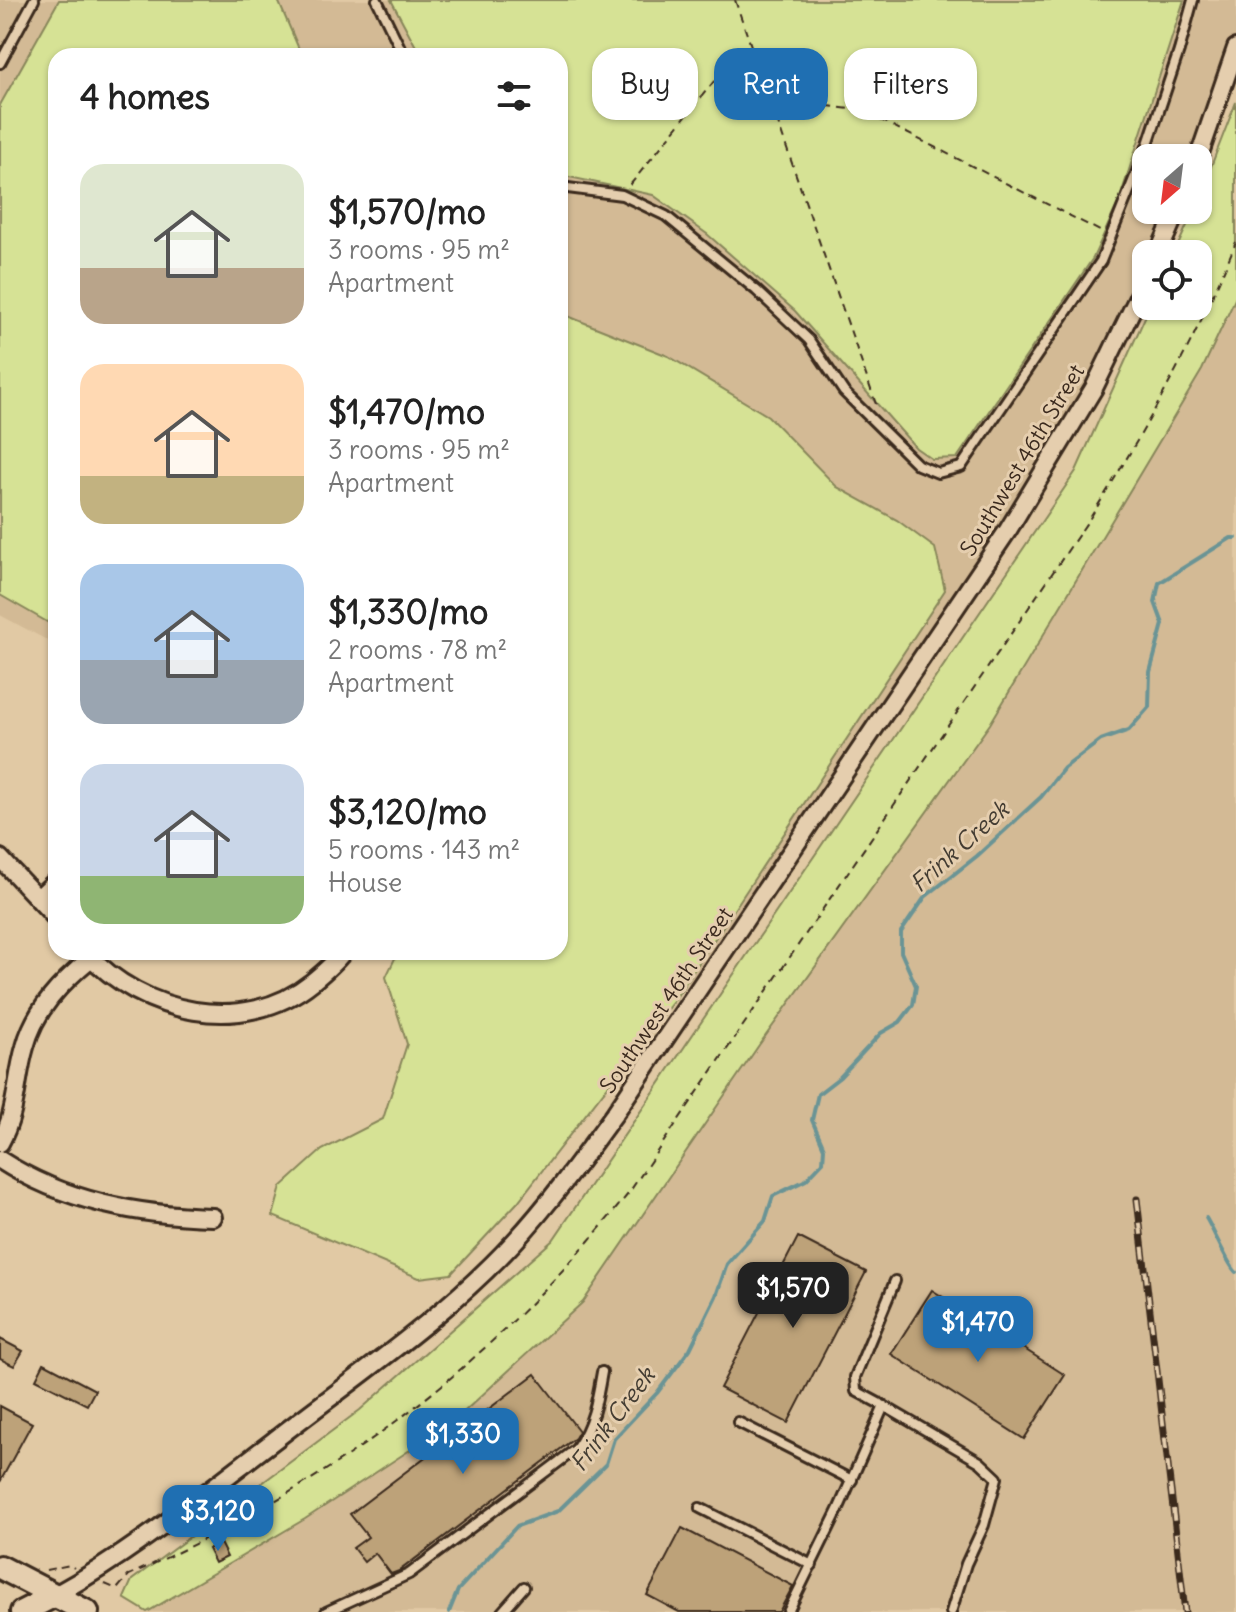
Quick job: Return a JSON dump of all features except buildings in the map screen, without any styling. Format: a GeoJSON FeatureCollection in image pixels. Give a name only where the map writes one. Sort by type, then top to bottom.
{"type":"FeatureCollection","features":[{"type":"Feature","properties":{"kind":"main road"},"geometry":{"type":"LineString","coordinates":[[0,1567],[87,1612]]}},
{"type":"Feature","properties":{"kind":"main road"},"geometry":{"type":"LineString","coordinates":[[22,1612],[55,1595]]}},
{"type":"Feature","properties":{"kind":"street"},"geometry":{"type":"LineString","coordinates":[[1203,144],[1236,48]]}},
{"type":"Feature","properties":{"kind":"street","name":"Southwest 46th Street"},"geometry":{"type":"LineString","coordinates":[[55,1595],[129,1550],[187,1507],[426,1321],[473,1282],[515,1241],[575,1168],[624,1101],[1008,530],[1094,388],[1132,310]]}},
{"type":"Feature","properties":{"kind":"street"},"geometry":{"type":"LineString","coordinates":[[0,858],[48,909]]}},
{"type":"Feature","properties":{"kind":"street"},"geometry":{"type":"LineString","coordinates":[[38,898],[48,889]]}},
{"type":"Feature","properties":{"kind":"street"},"geometry":{"type":"LineString","coordinates":[[0,1143],[15,1106],[25,1047],[36,1018],[53,993],[84,960]]}},
{"type":"Feature","properties":{"kind":"street"},"geometry":{"type":"LineString","coordinates":[[94,960],[105,972],[133,991],[165,1005],[211,1013],[244,1012],[290,997],[336,960]]}},
{"type":"Feature","properties":{"kind":"street"},"geometry":{"type":"LineString","coordinates":[[0,1160],[60,1191],[96,1203],[171,1216],[213,1217]]}},
{"type":"Feature","properties":{"kind":"lane"},"geometry":{"type":"LineString","coordinates":[[0,63],[34,0]]}},
{"type":"Feature","properties":{"kind":"lane"},"geometry":{"type":"LineString","coordinates":[[377,0],[400,48]]}},
{"type":"Feature","properties":{"kind":"lane"},"geometry":{"type":"LineString","coordinates":[[568,188],[622,195],[666,216],[756,290],[809,340],[844,392],[918,465],[938,473],[961,467],[1101,261],[1148,144],[1193,0]]}},
{"type":"Feature","properties":{"kind":"lane"},"geometry":{"type":"LineString","coordinates":[[895,1281],[855,1377],[856,1391],[980,1462],[997,1478],[984,1525],[966,1564],[951,1612]]}},
{"type":"Feature","properties":{"kind":"lane"},"geometry":{"type":"LineString","coordinates":[[326,1612],[409,1574],[576,1449],[588,1432],[595,1413],[602,1372]]}},
{"type":"Feature","properties":{"kind":"lane"},"geometry":{"type":"LineString","coordinates":[[788,1612],[884,1406]]}},
{"type":"Feature","properties":{"kind":"lane"},"geometry":{"type":"LineString","coordinates":[[738,1422],[852,1480]]}},
{"type":"Feature","properties":{"kind":"lane"},"geometry":{"type":"LineString","coordinates":[[700,1508],[812,1565]]}},
{"type":"Feature","properties":{"kind":"lane"},"geometry":{"type":"LineString","coordinates":[[502,1612],[524,1587]]}},
{"type":"Feature","properties":{"kind":"path"},"geometry":{"type":"LineString","coordinates":[[735,0],[752,48]]}},
{"type":"Feature","properties":{"kind":"path"},"geometry":{"type":"LineString","coordinates":[[622,195],[714,81]]}},
{"type":"Feature","properties":{"kind":"path"},"geometry":{"type":"LineString","coordinates":[[828,106],[849,109],[883,121],[1112,237]]}},
{"type":"Feature","properties":{"kind":"path"},"geometry":{"type":"LineString","coordinates":[[776,120],[886,433]]}},
{"type":"Feature","properties":{"kind":"path"},"geometry":{"type":"LineString","coordinates":[[129,1575],[238,1524],[291,1493],[396,1423],[497,1339],[590,1241],[637,1181],[1090,518],[1172,381],[1236,242]]}},
{"type":"Feature","properties":{"kind":"shaded area"},"geometry":{"type":"Polygon","coordinates":[[[0,0],[1236,0],[1236,48],[1203,144],[1132,144],[1132,224],[1171,224],[1164,240],[1132,240],[1132,310],[1094,388],[700,989],[568,918],[568,48],[48,48],[48,641],[0,615],[0,0]]]}},
{"type":"Feature","properties":{"kind":"shaded area"},"geometry":{"type":"Polygon","coordinates":[[[1236,297],[1236,1612],[147,1612],[305,1519],[759,1045],[990,724],[1202,370],[1236,297]]]}},
{"type":"Feature","properties":{"kind":"green space"},"geometry":{"type":"Polygon","coordinates":[[[59,0],[278,0],[299,48],[48,48],[48,622],[0,595],[0,105],[59,0]]]}},
{"type":"Feature","properties":{"kind":"green space"},"geometry":{"type":"Polygon","coordinates":[[[391,0],[1184,0],[1137,144],[1132,144],[1132,161],[1119,201],[1093,258],[957,458],[932,459],[916,448],[795,311],[707,234],[653,195],[568,177],[568,48],[417,48],[391,0]]]}},
{"type":"Feature","properties":{"kind":"green space"},"geometry":{"type":"Polygon","coordinates":[[[1236,102],[1236,297],[1202,370],[990,724],[759,1045],[583,1302],[454,1421],[305,1519],[147,1612],[124,1598],[132,1580],[360,1410],[553,1240],[1076,471],[1144,320],[1212,320],[1212,240],[1180,240],[1188,224],[1212,224],[1212,164],[1236,102]]]}},
{"type":"Feature","properties":{"kind":"green space"},"geometry":{"type":"Polygon","coordinates":[[[568,316],[668,356],[768,416],[837,487],[897,520],[935,548],[945,590],[675,999],[517,1203],[451,1274],[419,1278],[273,1216],[281,1187],[322,1150],[383,1119],[407,1044],[386,977],[394,960],[568,960],[568,316]]]}},
{"type":"Feature","properties":{"kind":"waterway","name":"Frink Creek"},"geometry":{"type":"LineString","coordinates":[[449,1612],[458,1590],[517,1526],[558,1511],[606,1464],[614,1439],[657,1393],[690,1349],[716,1296],[727,1264],[765,1221],[773,1196],[806,1180],[823,1162],[824,1148],[812,1120],[818,1094],[840,1077],[881,1033],[900,1022],[913,1005],[916,986],[901,952],[901,932],[925,897],[977,856],[1041,797],[1064,768],[1101,740],[1129,730],[1149,707],[1150,672],[1163,624],[1155,602],[1159,583],[1231,538],[1236,538]]}},
{"type":"Feature","properties":{"kind":"waterway"},"geometry":{"type":"LineString","coordinates":[[1206,1218],[1236,1272]]}},
{"type":"Feature","properties":{"kind":"railway"},"geometry":{"type":"LineString","coordinates":[[1137,1199],[1185,1612]]}}]}
